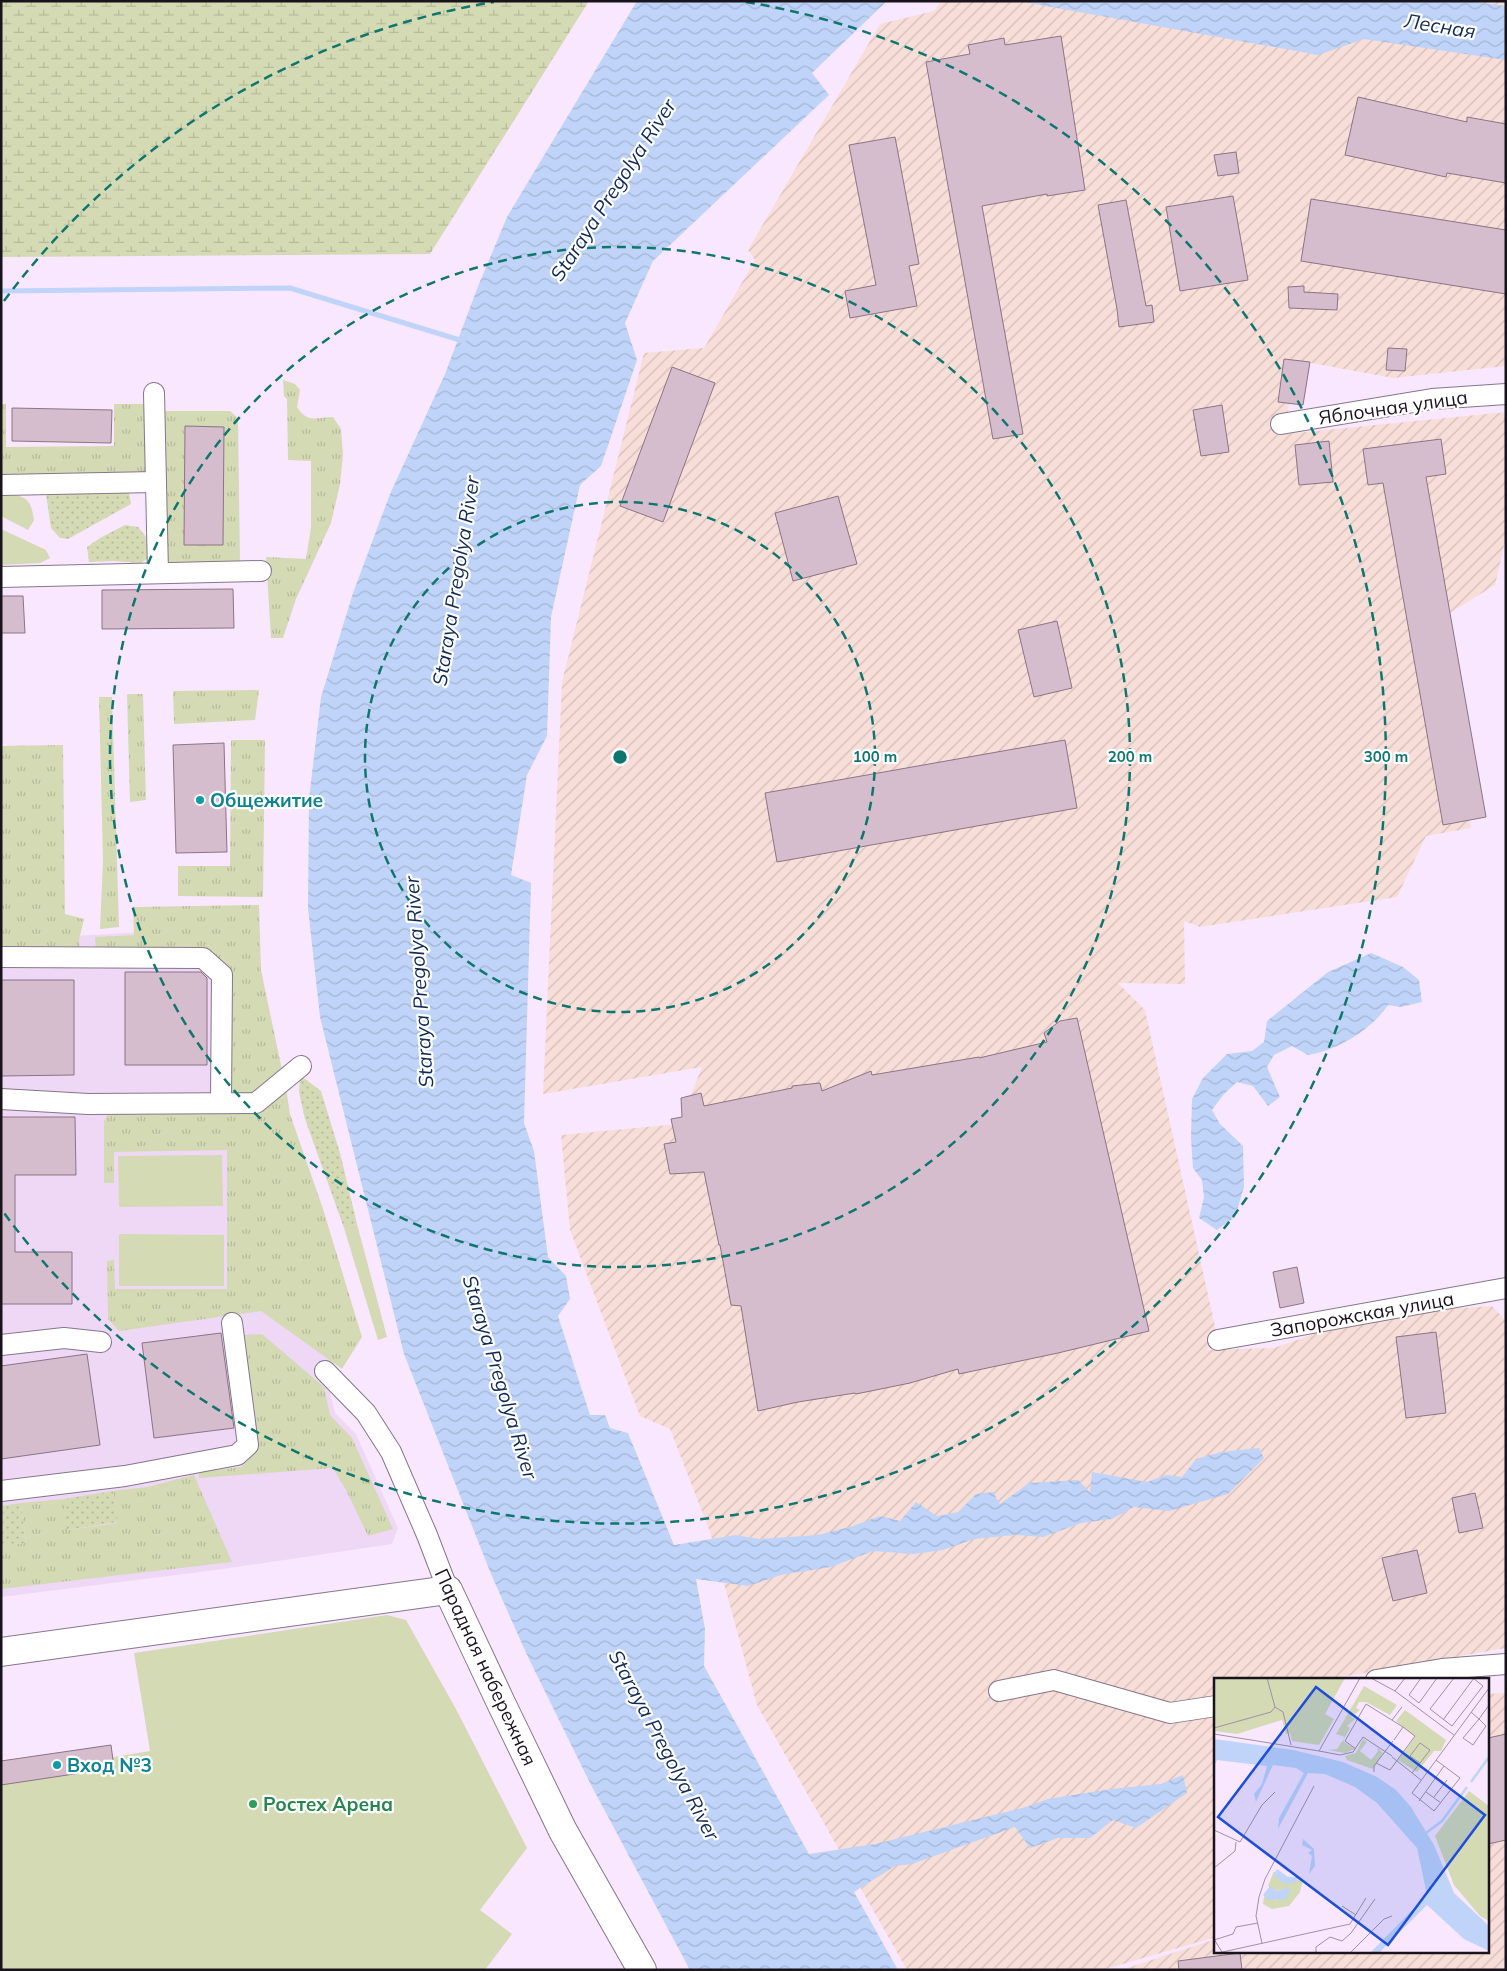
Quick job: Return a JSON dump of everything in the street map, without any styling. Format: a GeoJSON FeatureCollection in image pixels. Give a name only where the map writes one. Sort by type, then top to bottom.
{"type":"FeatureCollection","features":[{"type":"Feature","properties":{"kind":"main road"},"geometry":{"type":"LineString","coordinates":[[1,1652],[448,1590]]}},
{"type":"Feature","properties":{"kind":"main road","name":"Парадная набережная"},"geometry":{"type":"LineString","coordinates":[[448,1590],[500,1703],[564,1832],[642,1970]]}},
{"type":"Feature","properties":{"kind":"street"},"geometry":{"type":"LineString","coordinates":[[154,393],[158,573]]}},
{"type":"Feature","properties":{"kind":"street","name":"Яблочная улица"},"geometry":{"type":"LineString","coordinates":[[1281,424],[1432,398],[1506,394]]}},
{"type":"Feature","properties":{"kind":"street"},"geometry":{"type":"LineString","coordinates":[[1,485],[156,482]]}},
{"type":"Feature","properties":{"kind":"street"},"geometry":{"type":"LineString","coordinates":[[1,577],[261,570]]}},
{"type":"Feature","properties":{"kind":"street"},"geometry":{"type":"LineString","coordinates":[[1,957],[203,958],[222,975],[222,1102]]}},
{"type":"Feature","properties":{"kind":"street"},"geometry":{"type":"LineString","coordinates":[[1,1099],[88,1104],[256,1103],[301,1066]]}},
{"type":"Feature","properties":{"kind":"street","name":"Запорожская улица"},"geometry":{"type":"LineString","coordinates":[[1218,1340],[1506,1288]]}},
{"type":"Feature","properties":{"kind":"street"},"geometry":{"type":"LineString","coordinates":[[1,1491],[124,1476],[237,1455],[248,1445],[232,1323]]}},
{"type":"Feature","properties":{"kind":"street"},"geometry":{"type":"LineString","coordinates":[[1,1345],[64,1338],[102,1342]]}},
{"type":"Feature","properties":{"kind":"street","name":"Парадная набережная"},"geometry":{"type":"LineString","coordinates":[[325,1371],[366,1413],[391,1452],[427,1535],[448,1590]]}},
{"type":"Feature","properties":{"kind":"street"},"geometry":{"type":"LineString","coordinates":[[1388,1678],[1442,1669],[1506,1664]]}},
{"type":"Feature","properties":{"kind":"street"},"geometry":{"type":"LineString","coordinates":[[999,1691],[1054,1680],[1170,1713],[1214,1706]]}},
{"type":"Feature","properties":{"kind":"shaded area"},"geometry":{"type":"Polygon","coordinates":[[[941,1],[1506,1],[1506,366],[1393,378],[1295,360],[1285,434],[1506,412],[1506,537],[1495,585],[1435,622],[1471,828],[1426,836],[1397,897],[1200,927],[1184,921],[1185,984],[1118,983],[1145,1010],[1218,1340],[1206,1350],[1274,1348],[1329,1329],[1436,1310],[1492,1306],[1506,1321],[1506,1648],[1336,1678],[1214,1678],[1214,1938],[1102,1970],[907,1970],[757,1705],[710,1532],[670,1429],[640,1416],[570,1230],[561,1135],[679,1124],[702,1067],[543,1094],[562,682],[644,353],[704,348],[755,260],[748,250],[880,24],[934,11],[941,1]]]}},
{"type":"Feature","properties":{"kind":"shaded area"},"geometry":{"type":"Polygon","coordinates":[[[252,926],[334,1350],[325,1371],[335,1413],[356,1434],[398,1528],[392,1544],[216,1570],[1,1597],[1,936],[71,936],[252,926]]]}},
{"type":"Feature","properties":{"kind":"shaded area"},"geometry":{"type":"Polygon","coordinates":[[[1506,1693],[1506,1970],[1121,1970],[1214,1940],[1214,1954],[1490,1954],[1490,1694],[1506,1693]]]}},
{"type":"Feature","properties":{"kind":"green space"},"geometry":{"type":"Polygon","coordinates":[[[1,1],[589,1],[430,254],[1,257],[1,1]]]}},
{"type":"Feature","properties":{"kind":"green space"},"geometry":{"type":"Polygon","coordinates":[[[283,380],[295,384],[300,390],[297,407],[305,416],[309,418],[333,417],[341,429],[343,455],[340,484],[331,523],[296,599],[283,638],[271,638],[266,557],[306,559],[311,528],[311,461],[288,460],[287,399],[284,396],[283,380]]]}},
{"type":"Feature","properties":{"kind":"green space"},"geometry":{"type":"Polygon","coordinates":[[[1,404],[6,404],[6,447],[114,446],[114,404],[147,404],[147,472],[1,478],[1,404]]]}},
{"type":"Feature","properties":{"kind":"green space"},"geometry":{"type":"Polygon","coordinates":[[[163,411],[230,411],[238,418],[240,565],[171,566],[165,559],[163,411]]]}},
{"type":"Feature","properties":{"kind":"green space"},"geometry":{"type":"Polygon","coordinates":[[[129,492],[131,504],[68,539],[60,538],[51,528],[46,494],[129,492]]]}},
{"type":"Feature","properties":{"kind":"green space"},"geometry":{"type":"Polygon","coordinates":[[[12,494],[23,497],[29,502],[34,520],[28,530],[1,516],[1,495],[12,494]]]}},
{"type":"Feature","properties":{"kind":"green space"},"geometry":{"type":"Polygon","coordinates":[[[125,525],[138,527],[146,537],[149,558],[140,563],[89,562],[87,547],[125,525]]]}},
{"type":"Feature","properties":{"kind":"green space"},"geometry":{"type":"Polygon","coordinates":[[[1,529],[46,550],[50,558],[40,563],[1,565],[1,529]]]}},
{"type":"Feature","properties":{"kind":"green space"},"geometry":{"type":"Polygon","coordinates":[[[259,690],[255,720],[174,724],[173,691],[259,690]]]}},
{"type":"Feature","properties":{"kind":"green space"},"geometry":{"type":"Polygon","coordinates":[[[127,694],[143,694],[146,800],[130,802],[127,694]]]}},
{"type":"Feature","properties":{"kind":"green space"},"geometry":{"type":"Polygon","coordinates":[[[99,697],[112,697],[119,927],[100,929],[103,860],[99,697]]]}},
{"type":"Feature","properties":{"kind":"green space"},"geometry":{"type":"Polygon","coordinates":[[[231,740],[265,740],[263,897],[178,896],[178,866],[230,866],[231,740]]]}},
{"type":"Feature","properties":{"kind":"green space"},"geometry":{"type":"Polygon","coordinates":[[[63,745],[65,914],[84,919],[79,940],[80,952],[1,950],[1,746],[63,745]]]}},
{"type":"Feature","properties":{"kind":"green space"},"geometry":{"type":"Polygon","coordinates":[[[259,905],[261,970],[282,1070],[253,1098],[230,1094],[227,972],[208,954],[96,954],[95,937],[134,935],[133,907],[259,905]]]}},
{"type":"Feature","properties":{"kind":"green space"},"geometry":{"type":"Polygon","coordinates":[[[300,1075],[321,1091],[340,1153],[357,1224],[344,1228],[305,1119],[299,1092],[300,1075]]]}},
{"type":"Feature","properties":{"kind":"green space"},"geometry":{"type":"Polygon","coordinates":[[[286,1088],[290,1114],[323,1209],[362,1337],[342,1369],[261,1311],[119,1331],[108,1319],[107,1261],[114,1260],[115,1289],[227,1289],[227,1150],[114,1152],[114,1183],[104,1183],[104,1121],[110,1110],[256,1110],[286,1088]]]}},
{"type":"Feature","properties":{"kind":"green space"},"geometry":{"type":"Polygon","coordinates":[[[222,1155],[223,1206],[119,1207],[118,1156],[222,1155]]]}},
{"type":"Feature","properties":{"kind":"green space"},"geometry":{"type":"Polygon","coordinates":[[[357,1224],[387,1337],[378,1340],[344,1228],[357,1224]]]}},
{"type":"Feature","properties":{"kind":"green space"},"geometry":{"type":"Polygon","coordinates":[[[119,1234],[224,1235],[224,1286],[119,1286],[119,1234]]]}},
{"type":"Feature","properties":{"kind":"green space"},"geometry":{"type":"Polygon","coordinates":[[[262,1334],[324,1387],[330,1415],[352,1438],[393,1529],[368,1536],[333,1468],[199,1478],[199,1472],[241,1467],[255,1453],[242,1335],[262,1334]]]}},
{"type":"Feature","properties":{"kind":"green space"},"geometry":{"type":"Polygon","coordinates":[[[194,1475],[232,1562],[1,1589],[1,1546],[26,1542],[21,1503],[63,1499],[68,1530],[117,1523],[113,1491],[147,1487],[194,1475]]]}},
{"type":"Feature","properties":{"kind":"green space"},"geometry":{"type":"Polygon","coordinates":[[[113,1491],[118,1522],[67,1530],[63,1499],[113,1491]]]}},
{"type":"Feature","properties":{"kind":"green space"},"geometry":{"type":"Polygon","coordinates":[[[21,1503],[26,1543],[1,1546],[1,1506],[21,1503]]]}},
{"type":"Feature","properties":{"kind":"green space","name":"Ростех Арена"},"geometry":{"type":"Polygon","coordinates":[[[387,1615],[406,1620],[456,1709],[527,1848],[480,1910],[512,1934],[485,1970],[1,1970],[1,1761],[111,1745],[113,1757],[150,1751],[134,1653],[387,1615]]]}},
{"type":"Feature","properties":{"kind":"water","name":"Staraya Pregolya River"},"geometry":{"type":"Polygon","coordinates":[[[637,1],[887,1],[812,73],[829,95],[653,261],[625,323],[637,360],[601,466],[580,485],[551,617],[547,736],[527,775],[511,875],[531,883],[524,1123],[534,1151],[548,1257],[566,1276],[570,1299],[558,1316],[590,1415],[605,1415],[610,1428],[628,1433],[674,1545],[736,1535],[759,1539],[818,1535],[853,1526],[880,1516],[900,1521],[916,1502],[937,1516],[958,1512],[976,1494],[993,1492],[1000,1504],[1029,1483],[1078,1480],[1090,1492],[1092,1472],[1147,1482],[1166,1475],[1182,1477],[1196,1459],[1221,1452],[1259,1448],[1264,1458],[1228,1494],[1169,1511],[1134,1507],[1112,1519],[1081,1523],[1043,1537],[1015,1535],[974,1539],[943,1550],[914,1554],[873,1551],[831,1567],[781,1575],[748,1586],[696,1579],[705,1629],[704,1666],[809,1854],[875,1844],[1026,1807],[1048,1799],[1111,1789],[1161,1784],[1183,1775],[1187,1793],[1136,1828],[1113,1820],[1090,1838],[1058,1838],[1030,1848],[1015,1827],[912,1864],[895,1866],[854,1892],[898,1970],[690,1970],[591,1785],[527,1655],[491,1574],[404,1354],[320,1017],[308,908],[309,799],[321,697],[353,593],[390,494],[445,374],[507,217],[637,1]]]}},
{"type":"Feature","properties":{"kind":"water","name":"Лесная"},"geometry":{"type":"Polygon","coordinates":[[[1018,1],[1467,1],[1506,6],[1506,60],[1364,39],[1318,55],[1018,1]]]}},
{"type":"Feature","properties":{"kind":"water"},"geometry":{"type":"Polygon","coordinates":[[[1371,953],[1403,967],[1419,980],[1422,1002],[1401,1007],[1388,1005],[1373,1023],[1353,1038],[1331,1049],[1308,1055],[1292,1046],[1274,1055],[1267,1067],[1280,1097],[1268,1106],[1253,1086],[1237,1082],[1224,1094],[1212,1110],[1220,1124],[1243,1146],[1244,1187],[1235,1217],[1217,1230],[1199,1218],[1204,1197],[1202,1180],[1193,1168],[1191,1138],[1192,1099],[1203,1078],[1227,1054],[1252,1051],[1264,1042],[1267,1021],[1328,972],[1371,953]]]}},
{"type":"Feature","properties":{"kind":"building"},"geometry":{"type":"Polygon","coordinates":[[[1061,36],[1085,190],[1047,196],[1047,194],[982,206],[1023,434],[993,439],[926,62],[970,54],[968,45],[1004,38],[1005,45],[1061,36]]]}},
{"type":"Feature","properties":{"kind":"building"},"geometry":{"type":"Polygon","coordinates":[[[1358,97],[1467,122],[1467,117],[1506,124],[1506,183],[1447,173],[1446,177],[1345,155],[1358,97]]]}},
{"type":"Feature","properties":{"kind":"building"},"geometry":{"type":"Polygon","coordinates":[[[895,137],[919,264],[909,266],[917,306],[850,318],[845,291],[876,285],[849,145],[895,137]]]}},
{"type":"Feature","properties":{"kind":"building"},"geometry":{"type":"Polygon","coordinates":[[[1236,152],[1239,173],[1218,176],[1214,155],[1236,152]]]}},
{"type":"Feature","properties":{"kind":"building"},"geometry":{"type":"Polygon","coordinates":[[[1233,196],[1248,280],[1180,291],[1166,207],[1233,196]]]}},
{"type":"Feature","properties":{"kind":"building"},"geometry":{"type":"Polygon","coordinates":[[[1311,199],[1506,230],[1506,294],[1301,261],[1311,199]]]}},
{"type":"Feature","properties":{"kind":"building"},"geometry":{"type":"Polygon","coordinates":[[[1126,200],[1146,306],[1152,305],[1154,322],[1119,327],[1098,205],[1126,200]]]}},
{"type":"Feature","properties":{"kind":"building"},"geometry":{"type":"Polygon","coordinates":[[[1304,286],[1304,292],[1338,294],[1337,310],[1289,308],[1288,287],[1304,286]]]}},
{"type":"Feature","properties":{"kind":"building"},"geometry":{"type":"Polygon","coordinates":[[[1388,348],[1407,349],[1405,371],[1386,370],[1388,348]]]}},
{"type":"Feature","properties":{"kind":"building"},"geometry":{"type":"Polygon","coordinates":[[[1284,359],[1310,362],[1303,405],[1278,402],[1284,359]]]}},
{"type":"Feature","properties":{"kind":"building"},"geometry":{"type":"Polygon","coordinates":[[[672,367],[715,383],[663,522],[620,506],[672,367]]]}},
{"type":"Feature","properties":{"kind":"building"},"geometry":{"type":"Polygon","coordinates":[[[1222,405],[1229,452],[1201,456],[1193,410],[1222,405]]]}},
{"type":"Feature","properties":{"kind":"building"},"geometry":{"type":"Polygon","coordinates":[[[12,408],[112,410],[111,443],[12,441],[12,408]]]}},
{"type":"Feature","properties":{"kind":"building"},"geometry":{"type":"Polygon","coordinates":[[[185,426],[224,427],[223,545],[184,545],[185,426]]]}},
{"type":"Feature","properties":{"kind":"building"},"geometry":{"type":"Polygon","coordinates":[[[1441,439],[1446,474],[1426,477],[1486,817],[1443,825],[1383,483],[1368,485],[1363,449],[1441,439]]]}},
{"type":"Feature","properties":{"kind":"building"},"geometry":{"type":"Polygon","coordinates":[[[1329,441],[1333,482],[1299,485],[1295,445],[1329,441]]]}},
{"type":"Feature","properties":{"kind":"building"},"geometry":{"type":"Polygon","coordinates":[[[838,496],[857,564],[793,581],[775,513],[838,496]]]}},
{"type":"Feature","properties":{"kind":"building"},"geometry":{"type":"Polygon","coordinates":[[[233,589],[234,628],[102,629],[102,590],[233,589]]]}},
{"type":"Feature","properties":{"kind":"building"},"geometry":{"type":"Polygon","coordinates":[[[1,596],[23,596],[25,633],[1,633],[1,596]]]}},
{"type":"Feature","properties":{"kind":"building"},"geometry":{"type":"Polygon","coordinates":[[[1057,621],[1072,688],[1034,697],[1018,630],[1057,621]]]}},
{"type":"Feature","properties":{"kind":"building"},"geometry":{"type":"Polygon","coordinates":[[[1065,740],[1077,808],[777,862],[765,793],[1065,740]]]}},
{"type":"Feature","properties":{"kind":"building","name":"Общежитие"},"geometry":{"type":"Polygon","coordinates":[[[224,743],[227,852],[176,853],[173,745],[224,743]]]}},
{"type":"Feature","properties":{"kind":"building"},"geometry":{"type":"Polygon","coordinates":[[[125,972],[201,972],[207,978],[207,1065],[125,1065],[125,972]]]}},
{"type":"Feature","properties":{"kind":"building"},"geometry":{"type":"Polygon","coordinates":[[[1,980],[74,980],[74,1075],[1,1076],[1,980]]]}},
{"type":"Feature","properties":{"kind":"building"},"geometry":{"type":"Polygon","coordinates":[[[1077,1018],[1149,1331],[959,1374],[958,1369],[910,1383],[856,1394],[798,1402],[758,1411],[741,1306],[731,1305],[704,1172],[670,1174],[664,1144],[676,1142],[671,1119],[682,1117],[681,1098],[701,1093],[704,1106],[792,1088],[792,1086],[820,1083],[822,1091],[871,1071],[872,1075],[979,1058],[1047,1042],[1044,1033],[1060,1021],[1077,1018]]]}},
{"type":"Feature","properties":{"kind":"building"},"geometry":{"type":"Polygon","coordinates":[[[1,1117],[75,1117],[76,1175],[15,1175],[15,1252],[72,1252],[72,1304],[1,1304],[1,1117]]]}},
{"type":"Feature","properties":{"kind":"building"},"geometry":{"type":"Polygon","coordinates":[[[1297,1267],[1304,1303],[1280,1308],[1273,1272],[1297,1267]]]}},
{"type":"Feature","properties":{"kind":"building"},"geometry":{"type":"Polygon","coordinates":[[[1436,1332],[1446,1413],[1406,1418],[1396,1337],[1436,1332]]]}},
{"type":"Feature","properties":{"kind":"building"},"geometry":{"type":"Polygon","coordinates":[[[221,1333],[234,1428],[154,1438],[142,1343],[221,1333]]]}},
{"type":"Feature","properties":{"kind":"building"},"geometry":{"type":"Polygon","coordinates":[[[87,1354],[100,1445],[1,1459],[1,1366],[87,1354]]]}},
{"type":"Feature","properties":{"kind":"building"},"geometry":{"type":"Polygon","coordinates":[[[1475,1493],[1483,1528],[1459,1533],[1452,1498],[1475,1493]]]}},
{"type":"Feature","properties":{"kind":"building"},"geometry":{"type":"Polygon","coordinates":[[[1417,1550],[1427,1593],[1393,1601],[1382,1558],[1417,1550]]]}},
{"type":"Feature","properties":{"kind":"building"},"geometry":{"type":"Polygon","coordinates":[[[1506,1734],[1506,1840],[1490,1844],[1490,1738],[1506,1734]]]}},
{"type":"Feature","properties":{"kind":"building","name":"Вход №3"},"geometry":{"type":"Polygon","coordinates":[[[111,1745],[114,1768],[1,1785],[1,1761],[111,1745]]]}},
{"type":"Feature","properties":{"kind":"building"},"geometry":{"type":"Polygon","coordinates":[[[1240,1954],[1242,1970],[1179,1970],[1178,1961],[1240,1954]]]}},
{"type":"Feature","properties":{"kind":"waterway"},"geometry":{"type":"LineString","coordinates":[[1,291],[290,288],[463,341]]}},
{"type":"Feature","properties":{"kind":"place","name":"Общежитие"},"geometry":{"type":"Point","coordinates":[200,800]}},
{"type":"Feature","properties":{"kind":"place","name":"Вход №3"},"geometry":{"type":"Point","coordinates":[57,1765]}},
{"type":"Feature","properties":{"kind":"place","name":"Ростех Арена"},"geometry":{"type":"Point","coordinates":[253,1804]}}]}
